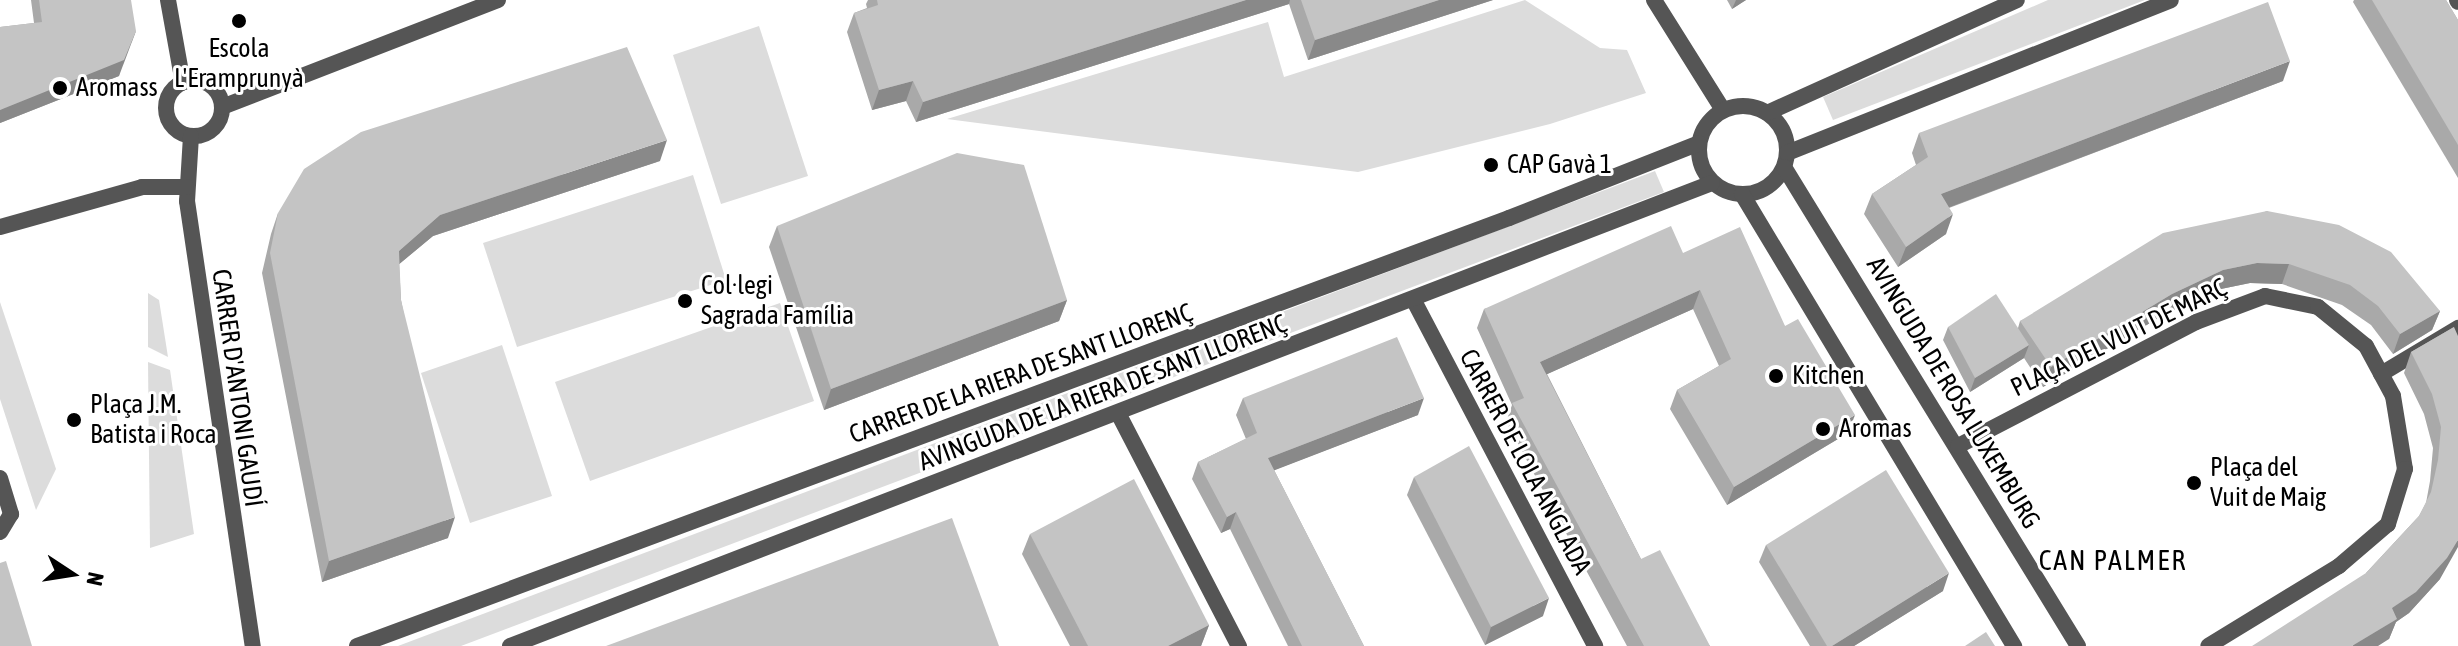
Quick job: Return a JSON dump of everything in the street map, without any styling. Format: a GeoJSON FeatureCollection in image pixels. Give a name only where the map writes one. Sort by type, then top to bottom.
{"type":"FeatureCollection","features":[{"type":"Feature","properties":{"kind":"street"},"geometry":{"type":"LineString","coordinates":[[168,0],[183,83]]}},
{"type":"Feature","properties":{"kind":"street"},"geometry":{"type":"LineString","coordinates":[[1654,0],[1723,110]]}},
{"type":"Feature","properties":{"kind":"street"},"geometry":{"type":"LineString","coordinates":[[1767,113],[2017,0]]}},
{"type":"Feature","properties":{"kind":"street"},"geometry":{"type":"LineString","coordinates":[[1786,160],[1785,135],[1767,113],[1745,105],[1723,110],[1712,118],[1699,143],[1703,171],[1712,183],[1742,194],[1766,189],[1786,160],[2171,0]]}},
{"type":"Feature","properties":{"kind":"street"},"geometry":{"type":"LineString","coordinates":[[222,107],[209,84],[183,83],[168,97],[166,113],[173,127],[191,136],[215,126],[222,107],[491,1]]}},
{"type":"Feature","properties":{"kind":"street","name":"CARRER D'ANTONI GAUDÍ"},"geometry":{"type":"LineString","coordinates":[[191,136],[186,187],[253,646]]}},
{"type":"Feature","properties":{"kind":"street","name":"CARRER DE LA RIERA DE SANT LLORENÇ"},"geometry":{"type":"LineString","coordinates":[[357,646],[1509,218],[1699,143]]}},
{"type":"Feature","properties":{"kind":"street","name":"AVINGUDA DE ROSA LUXEMBURG"},"geometry":{"type":"LineString","coordinates":[[1786,160],[2078,646]]}},
{"type":"Feature","properties":{"kind":"street","name":"AVINGUDA DE LA RIERA DE SANT LLORENÇ"},"geometry":{"type":"LineString","coordinates":[[510,646],[1712,183]]}},
{"type":"Feature","properties":{"kind":"street"},"geometry":{"type":"LineString","coordinates":[[0,227],[142,187],[186,187]]}},
{"type":"Feature","properties":{"kind":"street"},"geometry":{"type":"LineString","coordinates":[[1742,194],[2014,646]]}},
{"type":"Feature","properties":{"kind":"street","name":"PLAÇA DEL VUIT DE MARÇ"},"geometry":{"type":"LineString","coordinates":[[1958,446],[2135,351],[2265,296],[2318,307],[2366,346],[2393,396],[2405,469],[2388,524],[2339,566],[2208,646]]}},
{"type":"Feature","properties":{"kind":"street","name":"CARRER DE LOLA ANGLADA"},"geometry":{"type":"LineString","coordinates":[[1413,299],[1595,646]]}},
{"type":"Feature","properties":{"kind":"street"},"geometry":{"type":"LineString","coordinates":[[2381,374],[2458,328]]}},
{"type":"Feature","properties":{"kind":"street"},"geometry":{"type":"LineString","coordinates":[[1118,413],[1239,646]]}},
{"type":"Feature","properties":{"kind":"street"},"geometry":{"type":"LineString","coordinates":[[0,478],[11,514],[0,532]]}},
{"type":"Feature","properties":{"kind":"shaded area"},"geometry":{"type":"Polygon","coordinates":[[[1525,0],[1600,48],[1627,50],[1646,93],[1550,124],[1358,172],[947,119],[1268,22],[1284,77],[1525,0]]]}},
{"type":"Feature","properties":{"kind":"shaded area"},"geometry":{"type":"Polygon","coordinates":[[[2048,0],[2145,0],[1833,120],[1823,97],[2048,0]]]}},
{"type":"Feature","properties":{"kind":"shaded area"},"geometry":{"type":"Polygon","coordinates":[[[759,26],[808,176],[721,204],[673,55],[759,26]]]}},
{"type":"Feature","properties":{"kind":"shaded area"},"geometry":{"type":"Polygon","coordinates":[[[1655,171],[1664,192],[461,646],[398,646],[1655,171]]]}},
{"type":"Feature","properties":{"kind":"shaded area"},"geometry":{"type":"Polygon","coordinates":[[[693,175],[726,280],[517,347],[483,243],[693,175]]]}},
{"type":"Feature","properties":{"kind":"shaded area"},"geometry":{"type":"Polygon","coordinates":[[[148,293],[159,300],[168,357],[148,347],[148,293]]]}},
{"type":"Feature","properties":{"kind":"shaded area"},"geometry":{"type":"Polygon","coordinates":[[[0,302],[56,469],[36,510],[0,399],[0,302]]]}},
{"type":"Feature","properties":{"kind":"shaded area"},"geometry":{"type":"Polygon","coordinates":[[[780,303],[814,401],[590,481],[555,382],[780,303]]]}},
{"type":"Feature","properties":{"kind":"shaded area"},"geometry":{"type":"Polygon","coordinates":[[[502,345],[552,496],[470,523],[421,373],[502,345]]]}},
{"type":"Feature","properties":{"kind":"shaded area"},"geometry":{"type":"Polygon","coordinates":[[[148,362],[170,370],[194,534],[150,548],[148,362]]]}},
{"type":"Feature","properties":{"kind":"building"},"geometry":{"type":"Polygon","coordinates":[[[39,0],[131,0],[136,31],[124,60],[0,110],[0,27],[42,22],[39,0]]]}},
{"type":"Feature","properties":{"kind":"building"},"geometry":{"type":"Polygon","coordinates":[[[877,0],[1246,0],[923,102],[913,81],[879,90],[854,13],[878,5],[877,0]]]}},
{"type":"Feature","properties":{"kind":"building"},"geometry":{"type":"Polygon","coordinates":[[[1301,0],[1439,0],[1315,40],[1301,0]]]}},
{"type":"Feature","properties":{"kind":"building"},"geometry":{"type":"Polygon","coordinates":[[[2372,0],[2446,0],[2458,20],[2458,145],[2372,0]]]}},
{"type":"Feature","properties":{"kind":"building"},"geometry":{"type":"Polygon","coordinates":[[[2268,2],[2290,61],[1941,194],[1953,214],[1906,247],[1872,194],[1928,157],[1919,133],[2268,2]]]}},
{"type":"Feature","properties":{"kind":"building"},"geometry":{"type":"Polygon","coordinates":[[[627,47],[667,140],[440,215],[399,251],[401,300],[455,517],[329,561],[270,253],[278,213],[304,169],[361,132],[627,47]]]}},
{"type":"Feature","properties":{"kind":"building"},"geometry":{"type":"Polygon","coordinates":[[[957,153],[1024,165],[1067,300],[831,389],[777,226],[957,153]]]}},
{"type":"Feature","properties":{"kind":"building"},"geometry":{"type":"Polygon","coordinates":[[[2267,211],[2339,225],[2391,252],[2440,311],[2400,334],[2378,306],[2350,285],[2289,264],[2257,263],[2223,270],[2172,294],[2051,367],[2020,321],[2163,233],[2267,211]]]}},
{"type":"Feature","properties":{"kind":"building"},"geometry":{"type":"Polygon","coordinates":[[[1671,226],[1683,253],[1740,227],[1785,326],[1798,319],[1855,415],[1734,487],[1677,390],[1731,359],[1700,290],[1540,362],[1641,559],[1660,550],[1710,646],[1644,646],[1512,403],[1524,398],[1484,309],[1671,226]]]}},
{"type":"Feature","properties":{"kind":"building"},"geometry":{"type":"Polygon","coordinates":[[[1996,294],[2029,345],[1975,378],[1948,327],[1996,294]]]}},
{"type":"Feature","properties":{"kind":"building"},"geometry":{"type":"Polygon","coordinates":[[[2454,327],[2458,336],[2458,540],[2447,558],[2416,592],[2392,608],[2397,619],[2352,646],[2252,646],[2366,573],[2419,516],[2431,492],[2441,427],[2432,394],[2411,352],[2454,327]]]}},
{"type":"Feature","properties":{"kind":"building"},"geometry":{"type":"Polygon","coordinates":[[[1397,337],[1424,398],[1268,458],[1364,646],[1302,646],[1236,512],[1227,517],[1198,462],[1257,433],[1243,398],[1397,337]]]}},
{"type":"Feature","properties":{"kind":"building"},"geometry":{"type":"Polygon","coordinates":[[[1469,446],[1549,598],[1491,627],[1414,477],[1469,446]]]}},
{"type":"Feature","properties":{"kind":"building"},"geometry":{"type":"Polygon","coordinates":[[[1886,470],[1949,573],[1832,646],[1827,646],[1766,545],[1886,470]]]}},
{"type":"Feature","properties":{"kind":"building"},"geometry":{"type":"Polygon","coordinates":[[[1134,479],[1209,625],[1168,646],[1088,646],[1030,534],[1134,479]]]}},
{"type":"Feature","properties":{"kind":"building"},"geometry":{"type":"Polygon","coordinates":[[[952,518],[999,646],[606,646],[952,518]]]}},
{"type":"Feature","properties":{"kind":"building"},"geometry":{"type":"Polygon","coordinates":[[[6,561],[32,646],[0,646],[0,563],[6,561]]]}},
{"type":"Feature","properties":{"kind":"building"},"geometry":{"type":"Polygon","coordinates":[[[1986,632],[1995,646],[1965,646],[1986,632]]]}},
{"type":"Feature","properties":{"kind":"place","name":"Escola L'Eramprunyà"},"geometry":{"type":"Point","coordinates":[239,21]}},
{"type":"Feature","properties":{"kind":"place","name":"Aromass"},"geometry":{"type":"Point","coordinates":[60,88]}},
{"type":"Feature","properties":{"kind":"place","name":"CAP Gavà 1"},"geometry":{"type":"Point","coordinates":[1491,165]}},
{"type":"Feature","properties":{"kind":"place","name":"Col·legi Sagrada Família"},"geometry":{"type":"Point","coordinates":[685,301]}},
{"type":"Feature","properties":{"kind":"place","name":"Kitchen"},"geometry":{"type":"Point","coordinates":[1776,376]}},
{"type":"Feature","properties":{"kind":"place","name":"Plaça J.M. Batista i Roca"},"geometry":{"type":"Point","coordinates":[74,420]}},
{"type":"Feature","properties":{"kind":"place","name":"Aromas"},"geometry":{"type":"Point","coordinates":[1823,429]}},
{"type":"Feature","properties":{"kind":"place","name":"Plaça del Vuit de Maig"},"geometry":{"type":"Point","coordinates":[2194,483]}},
{"type":"Feature","properties":{"kind":"district","name":"CAN PALMER"},"geometry":{"type":"Point","coordinates":[2113,560]}}]}
